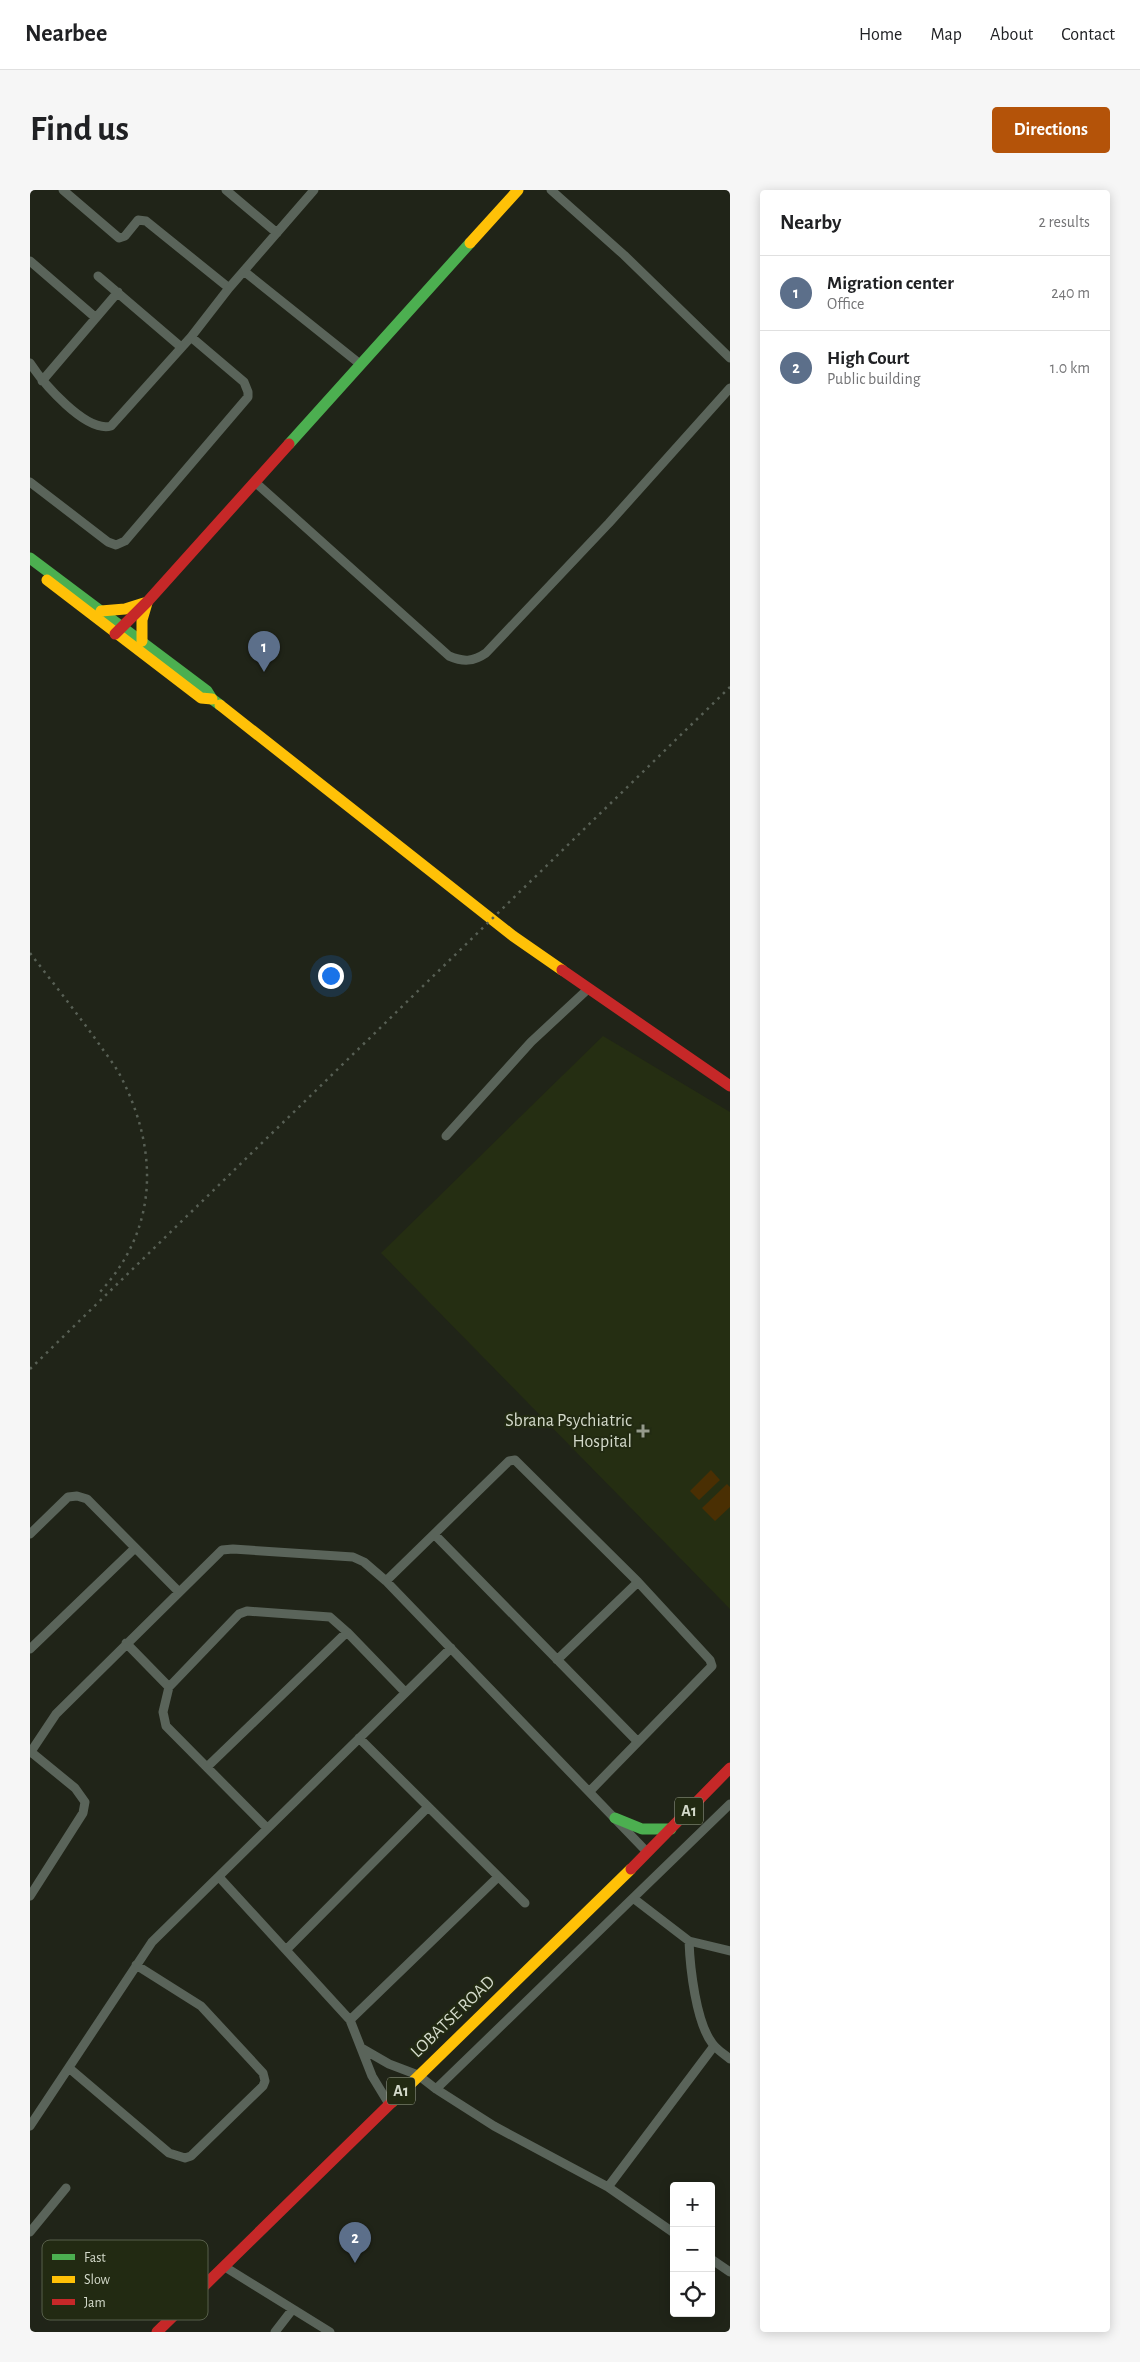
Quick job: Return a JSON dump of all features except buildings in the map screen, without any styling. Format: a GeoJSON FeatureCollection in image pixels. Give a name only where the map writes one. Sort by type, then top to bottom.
{"type":"FeatureCollection","features":[{"type":"Feature","properties":{"kind":"main road"},"geometry":{"type":"LineString","coordinates":[[119,630],[148,601],[518,190]]}},
{"type":"Feature","properties":{"kind":"main road"},"geometry":{"type":"LineString","coordinates":[[30,558],[101,611],[119,630],[142,641],[207,691],[212,699],[512,936],[730,1086]]}},
{"type":"Feature","properties":{"kind":"main road"},"geometry":{"type":"LineString","coordinates":[[30,566],[119,630],[201,698],[212,699]]}},
{"type":"Feature","properties":{"kind":"main road"},"geometry":{"type":"LineString","coordinates":[[101,611],[125,609],[148,601]]}},
{"type":"Feature","properties":{"kind":"main road"},"geometry":{"type":"LineString","coordinates":[[142,641],[142,620],[148,601]]}},
{"type":"Feature","properties":{"kind":"main road","name":"LOBATSE ROAD"},"geometry":{"type":"LineString","coordinates":[[208,2283],[418,2075],[671,1830],[730,1768]]}},
{"type":"Feature","properties":{"kind":"main road"},"geometry":{"type":"LineString","coordinates":[[615,1818],[630,1826],[648,1831],[671,1830]]}},
{"type":"Feature","properties":{"kind":"main road","name":"LOBATSE ROAD"},"geometry":{"type":"LineString","coordinates":[[157,2332],[170,2320]]}},
{"type":"Feature","properties":{"kind":"street"},"geometry":{"type":"LineString","coordinates":[[63,190],[120,238],[125,236],[138,220],[146,221],[229,288]]}},
{"type":"Feature","properties":{"kind":"street"},"geometry":{"type":"LineString","coordinates":[[226,190],[278,233]]}},
{"type":"Feature","properties":{"kind":"street"},"geometry":{"type":"LineString","coordinates":[[30,363],[42,381],[93,424],[105,428],[117,422],[314,190]]}},
{"type":"Feature","properties":{"kind":"street"},"geometry":{"type":"LineString","coordinates":[[551,190],[624,255],[730,358]]}},
{"type":"Feature","properties":{"kind":"street"},"geometry":{"type":"LineString","coordinates":[[30,260],[96,318]]}},
{"type":"Feature","properties":{"kind":"street"},"geometry":{"type":"LineString","coordinates":[[244,272],[360,364]]}},
{"type":"Feature","properties":{"kind":"street"},"geometry":{"type":"LineString","coordinates":[[98,276],[181,347]]}},
{"type":"Feature","properties":{"kind":"street"},"geometry":{"type":"LineString","coordinates":[[42,381],[118,292]]}},
{"type":"Feature","properties":{"kind":"street"},"geometry":{"type":"LineString","coordinates":[[30,482],[108,542],[116,545],[125,541],[248,396],[244,382],[191,337]]}},
{"type":"Feature","properties":{"kind":"street"},"geometry":{"type":"LineString","coordinates":[[254,482],[449,656],[468,661],[478,659],[486,653],[609,523],[730,388]]}},
{"type":"Feature","properties":{"kind":"street"},"geometry":{"type":"LineString","coordinates":[[446,1136],[531,1042],[588,989]]}},
{"type":"Feature","properties":{"kind":"street"},"geometry":{"type":"LineString","coordinates":[[386,1581],[509,1461],[515,1460],[638,1582],[712,1664],[590,1791]]}},
{"type":"Feature","properties":{"kind":"street"},"geometry":{"type":"LineString","coordinates":[[30,1534],[68,1497],[87,1498],[179,1592]]}},
{"type":"Feature","properties":{"kind":"street"},"geometry":{"type":"LineString","coordinates":[[435,1534],[637,1741]]}},
{"type":"Feature","properties":{"kind":"street"},"geometry":{"type":"LineString","coordinates":[[30,1650],[134,1548]]}},
{"type":"Feature","properties":{"kind":"street"},"geometry":{"type":"LineString","coordinates":[[30,1896],[84,1813],[85,1802],[75,1788],[30,1752],[56,1714],[220,1552],[228,1548],[353,1557],[364,1562],[386,1581],[647,1852]]}},
{"type":"Feature","properties":{"kind":"street"},"geometry":{"type":"LineString","coordinates":[[557,1660],[638,1582]]}},
{"type":"Feature","properties":{"kind":"street"},"geometry":{"type":"LineString","coordinates":[[267,1828],[164,1724],[163,1712],[169,1687],[238,1614],[243,1612],[325,1616],[347,1632],[405,1692]]}},
{"type":"Feature","properties":{"kind":"street"},"geometry":{"type":"LineString","coordinates":[[207,1767],[347,1632]]}},
{"type":"Feature","properties":{"kind":"street"},"geometry":{"type":"LineString","coordinates":[[126,1644],[169,1687]]}},
{"type":"Feature","properties":{"kind":"street"},"geometry":{"type":"LineString","coordinates":[[30,2126],[152,1942],[451,1648]]}},
{"type":"Feature","properties":{"kind":"street"},"geometry":{"type":"LineString","coordinates":[[359,1738],[525,1903]]}},
{"type":"Feature","properties":{"kind":"street"},"geometry":{"type":"LineString","coordinates":[[436,2089],[730,1804]]}},
{"type":"Feature","properties":{"kind":"street"},"geometry":{"type":"LineString","coordinates":[[287,1949],[428,1807]]}},
{"type":"Feature","properties":{"kind":"street"},"geometry":{"type":"LineString","coordinates":[[219,1877],[287,1949],[350,2020],[376,2084],[389,2104]]}},
{"type":"Feature","properties":{"kind":"street"},"geometry":{"type":"LineString","coordinates":[[350,2020],[498,1877]]}},
{"type":"Feature","properties":{"kind":"street"},"geometry":{"type":"LineString","coordinates":[[633,1898],[689,1941],[730,1951]]}},
{"type":"Feature","properties":{"kind":"street"},"geometry":{"type":"LineString","coordinates":[[689,1941],[690,1969],[703,2024],[714,2046],[730,2059]]}},
{"type":"Feature","properties":{"kind":"street"},"geometry":{"type":"LineString","coordinates":[[69,2068],[169,2153],[185,2158],[191,2156],[263,2086],[265,2081],[263,2073],[206,2010],[136,1965]]}},
{"type":"Feature","properties":{"kind":"street"},"geometry":{"type":"LineString","coordinates":[[608,2186],[714,2046]]}},
{"type":"Feature","properties":{"kind":"street"},"geometry":{"type":"LineString","coordinates":[[363,2049],[389,2064],[418,2075],[436,2089],[494,2126],[608,2186],[670,2230]]}},
{"type":"Feature","properties":{"kind":"street"},"geometry":{"type":"LineString","coordinates":[[30,2232],[66,2188]]}},
{"type":"Feature","properties":{"kind":"street"},"geometry":{"type":"LineString","coordinates":[[715,2262],[730,2272]]}},
{"type":"Feature","properties":{"kind":"street"},"geometry":{"type":"LineString","coordinates":[[225,2267],[330,2332]]}},
{"type":"Feature","properties":{"kind":"street"},"geometry":{"type":"LineString","coordinates":[[275,2332],[292,2310]]}},
{"type":"Feature","properties":{"kind":"shaded area","name":"Sbrana Psychiatric Hospital"},"geometry":{"type":"Polygon","coordinates":[[[603,1036],[730,1112],[730,1609],[381,1253],[603,1036]]]}},
{"type":"Feature","properties":{"kind":"shaded area"},"geometry":{"type":"Polygon","coordinates":[[[711,1470],[720,1480],[699,1500],[690,1491],[711,1470]]]}},
{"type":"Feature","properties":{"kind":"shaded area"},"geometry":{"type":"Polygon","coordinates":[[[727,1484],[730,1487],[730,1507],[715,1521],[702,1508],[727,1484]]]}},
{"type":"Feature","properties":{"kind":"railway"},"geometry":{"type":"LineString","coordinates":[[30,1369],[730,687]]}},
{"type":"Feature","properties":{"kind":"railway"},"geometry":{"type":"LineString","coordinates":[[30,953],[115,1067],[133,1103],[142,1132],[147,1188],[142,1216],[133,1242],[119,1268],[99,1293]]}},
{"type":"Feature","properties":{"kind":"traffic: fast"},"geometry":{"type":"LineString","coordinates":[[289,444],[470,243]]}},
{"type":"Feature","properties":{"kind":"traffic: fast"},"geometry":{"type":"LineString","coordinates":[[30,558],[207,691],[212,699],[220,705]]}},
{"type":"Feature","properties":{"kind":"traffic: fast"},"geometry":{"type":"LineString","coordinates":[[615,1818],[642,1829],[671,1829]]}},
{"type":"Feature","properties":{"kind":"traffic: slow"},"geometry":{"type":"LineString","coordinates":[[470,243],[518,190]]}},
{"type":"Feature","properties":{"kind":"traffic: slow"},"geometry":{"type":"LineString","coordinates":[[47,580],[201,698],[212,699]]}},
{"type":"Feature","properties":{"kind":"traffic: slow"},"geometry":{"type":"LineString","coordinates":[[101,611],[125,609],[144,603]]}},
{"type":"Feature","properties":{"kind":"traffic: slow"},"geometry":{"type":"LineString","coordinates":[[142,641],[142,620],[147,603]]}},
{"type":"Feature","properties":{"kind":"traffic: slow"},"geometry":{"type":"LineString","coordinates":[[220,705],[513,936],[562,970]]}},
{"type":"Feature","properties":{"kind":"traffic: slow"},"geometry":{"type":"LineString","coordinates":[[392,2102],[631,1869]]}},
{"type":"Feature","properties":{"kind":"traffic: jam"},"geometry":{"type":"LineString","coordinates":[[115,634],[148,601],[289,444]]}},
{"type":"Feature","properties":{"kind":"traffic: jam"},"geometry":{"type":"LineString","coordinates":[[562,970],[730,1086]]}},
{"type":"Feature","properties":{"kind":"traffic: jam"},"geometry":{"type":"LineString","coordinates":[[631,1869],[730,1768]]}},
{"type":"Feature","properties":{"kind":"traffic: jam"},"geometry":{"type":"LineString","coordinates":[[208,2282],[392,2102]]}},
{"type":"Feature","properties":{"kind":"traffic: jam"},"geometry":{"type":"LineString","coordinates":[[157,2332],[169,2320]]}},
{"type":"Feature","properties":{"kind":"place","name":"Migration center"},"geometry":{"type":"Point","coordinates":[264,672]}},
{"type":"Feature","properties":{"kind":"place","name":"Sbrana Psychiatric Hospital"},"geometry":{"type":"Point","coordinates":[643,1431]}},
{"type":"Feature","properties":{"kind":"place","name":"High Court"},"geometry":{"type":"Point","coordinates":[355,2263]}}]}
